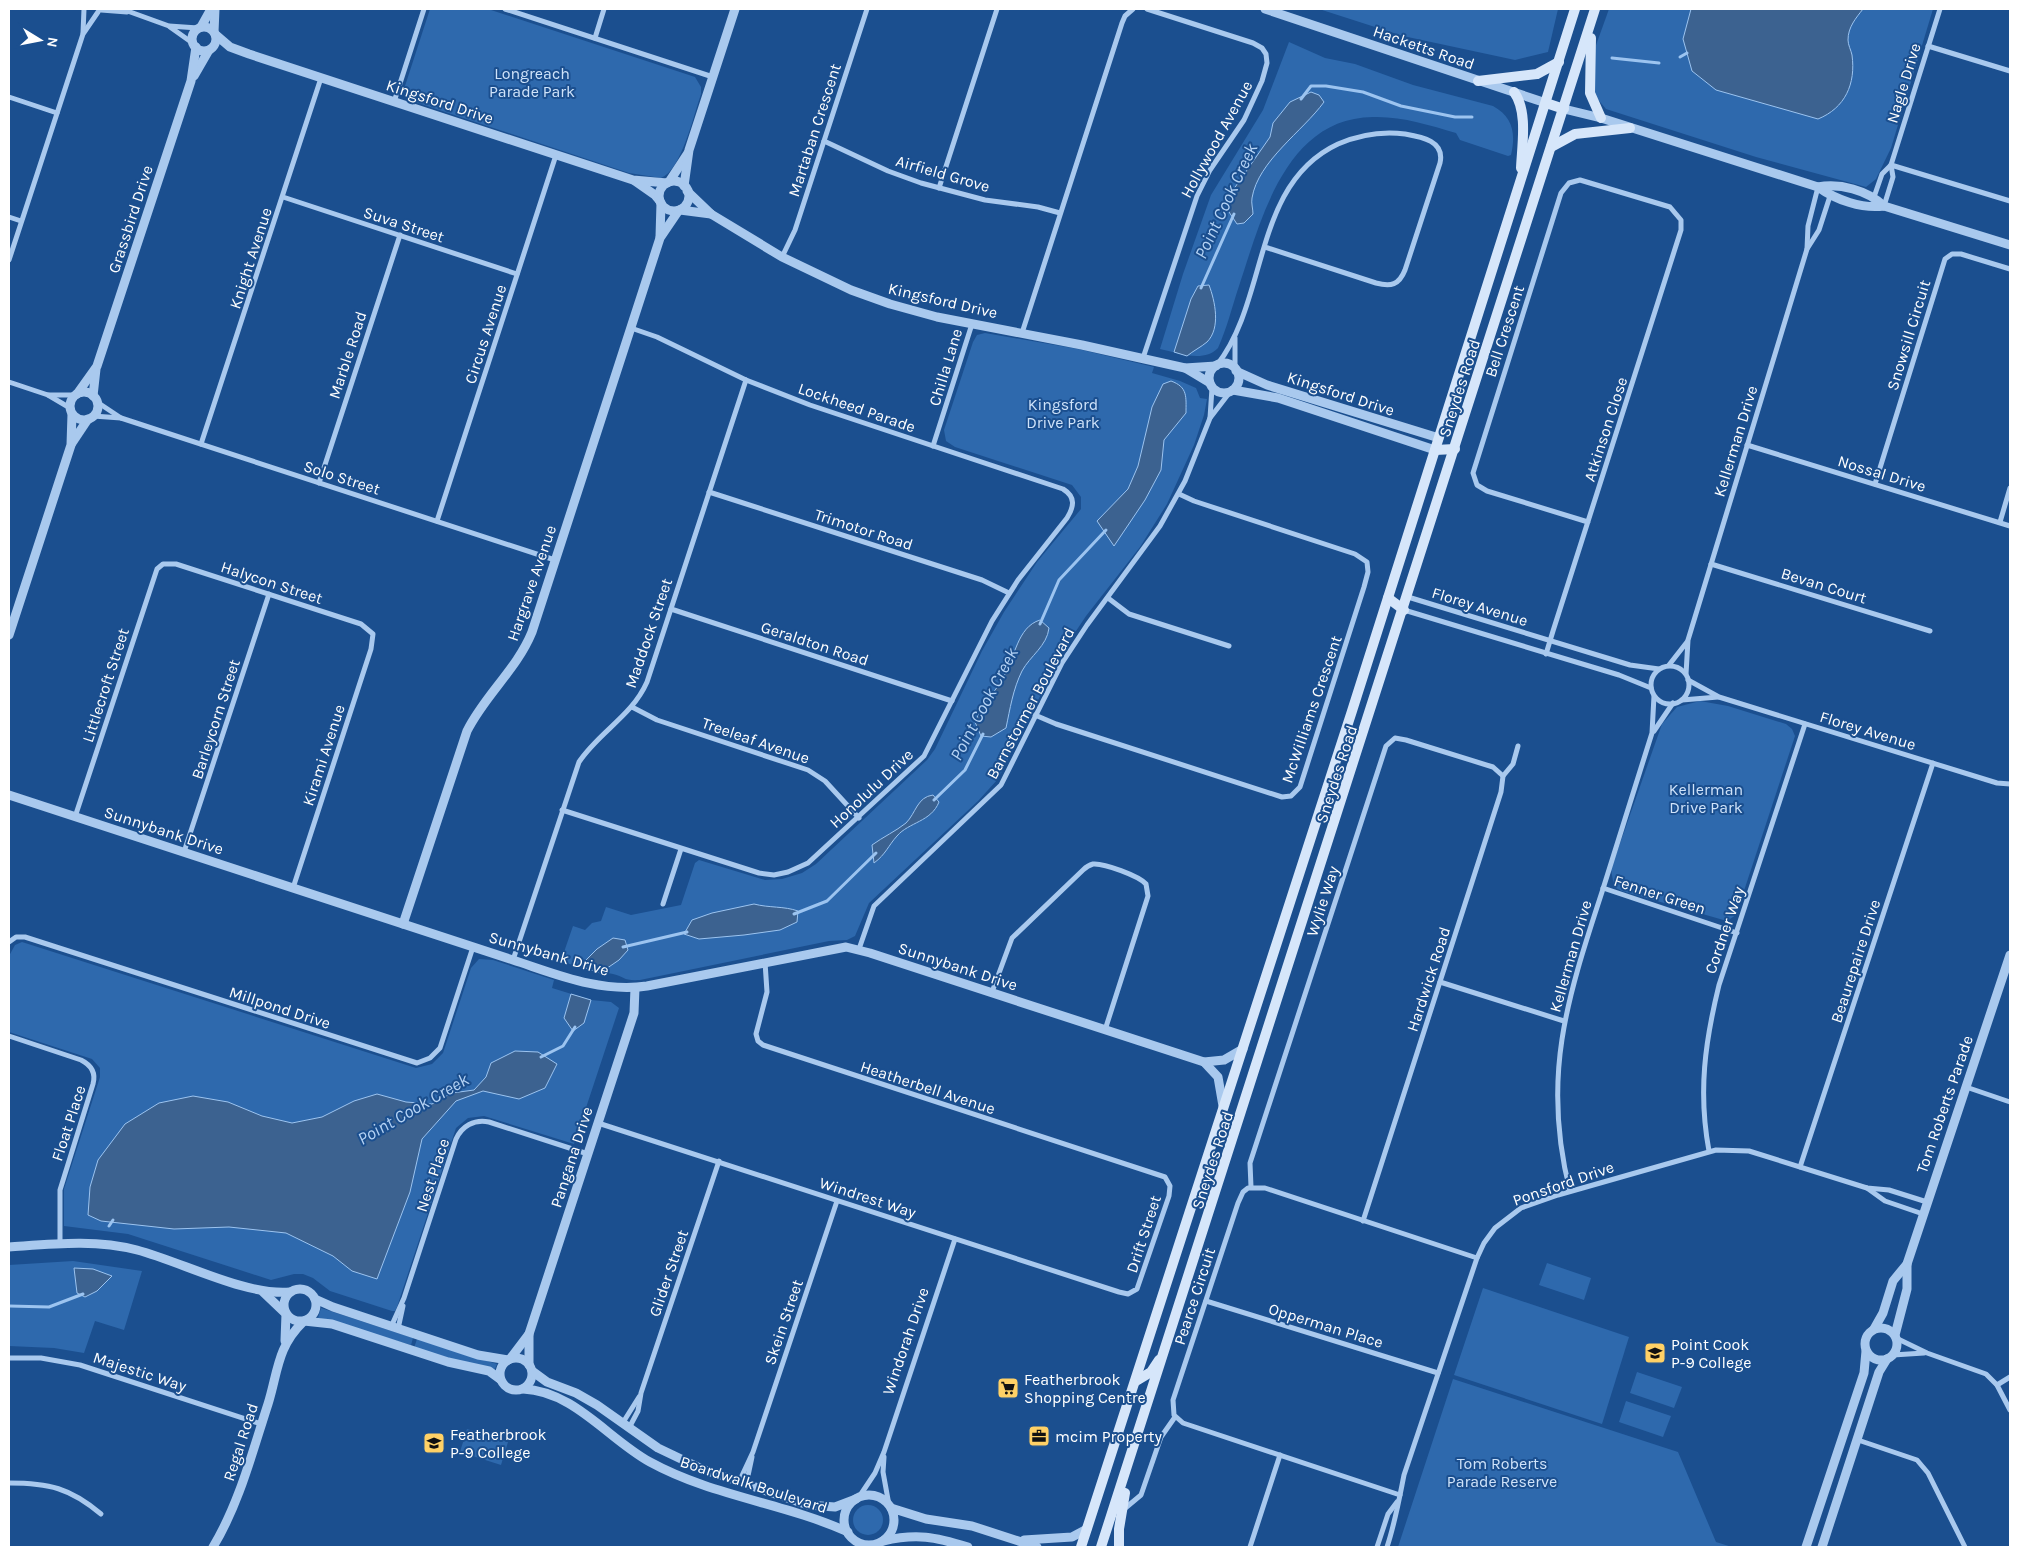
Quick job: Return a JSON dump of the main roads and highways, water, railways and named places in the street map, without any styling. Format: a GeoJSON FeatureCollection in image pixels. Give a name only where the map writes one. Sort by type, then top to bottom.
{"type":"FeatureCollection","features":[{"type":"Feature","properties":{"kind":"main road","name":"Sneydes Road"},"geometry":{"type":"LineString","coordinates":[[1081,1547],[1224,1110],[1575,9]]}},
{"type":"Feature","properties":{"kind":"main road","name":"Sneydes Road"},"geometry":{"type":"LineString","coordinates":[[1102,1547],[1404,610],[1595,9]]}},
{"type":"Feature","properties":{"kind":"main road"},"geometry":{"type":"LineString","coordinates":[[1592,19],[1590,93],[1601,118]]}},
{"type":"Feature","properties":{"kind":"main road"},"geometry":{"type":"LineString","coordinates":[[1478,81],[1537,74],[1558,62]]}},
{"type":"Feature","properties":{"kind":"main road"},"geometry":{"type":"LineString","coordinates":[[1514,92],[1519,100],[1522,113],[1520,182]]}},
{"type":"Feature","properties":{"kind":"main road"},"geometry":{"type":"LineString","coordinates":[[1546,102],[1564,109]]}},
{"type":"Feature","properties":{"kind":"main road"},"geometry":{"type":"LineString","coordinates":[[1551,147],[1575,134],[1630,128]]}},
{"type":"Feature","properties":{"kind":"main road"},"geometry":{"type":"LineString","coordinates":[[1439,438],[1455,449]]}},
{"type":"Feature","properties":{"kind":"main road"},"geometry":{"type":"LineString","coordinates":[[1435,450],[1455,449]]}},
{"type":"Feature","properties":{"kind":"main road"},"geometry":{"type":"LineString","coordinates":[[1388,598],[1408,597]]}},
{"type":"Feature","properties":{"kind":"main road"},"geometry":{"type":"LineString","coordinates":[[1388,598],[1404,610]]}},
{"type":"Feature","properties":{"kind":"main road"},"geometry":{"type":"LineString","coordinates":[[1136,1381],[1154,1370],[1171,1334]]}},
{"type":"Feature","properties":{"kind":"main road"},"geometry":{"type":"LineString","coordinates":[[1119,1547],[1122,1511],[1134,1448]]}},
{"type":"Feature","properties":{"kind":"water"},"geometry":{"type":"Polygon","coordinates":[[[1691,9],[1863,9],[1853,23],[1848,35],[1853,66],[1847,94],[1842,102],[1818,119],[1716,90],[1692,71],[1683,39],[1691,9]]]}},
{"type":"Feature","properties":{"kind":"water"},"geometry":{"type":"Polygon","coordinates":[[[1311,92],[1319,95],[1324,102],[1282,147],[1263,171],[1256,184],[1252,198],[1253,214],[1244,223],[1237,224],[1229,212],[1231,193],[1270,137],[1273,123],[1290,102],[1311,92]]]}},
{"type":"Feature","properties":{"kind":"water"},"geometry":{"type":"Polygon","coordinates":[[[1209,285],[1216,314],[1211,336],[1207,342],[1187,356],[1174,352],[1191,299],[1198,286],[1209,285]]]}},
{"type":"Feature","properties":{"kind":"water"},"geometry":{"type":"Polygon","coordinates":[[[1171,381],[1181,386],[1185,393],[1186,413],[1164,440],[1161,470],[1145,500],[1114,546],[1097,521],[1128,489],[1138,466],[1152,407],[1163,384],[1171,381]]]}},
{"type":"Feature","properties":{"kind":"water"},"geometry":{"type":"Polygon","coordinates":[[[1040,620],[1049,628],[1048,634],[1042,646],[1022,671],[1012,699],[1006,728],[991,737],[981,736],[975,722],[978,716],[1008,669],[1021,636],[1026,629],[1040,620]]]}},
{"type":"Feature","properties":{"kind":"water"},"geometry":{"type":"Polygon","coordinates":[[[933,795],[939,802],[931,814],[902,831],[874,863],[872,845],[906,823],[920,802],[933,795]]]}},
{"type":"Feature","properties":{"kind":"water"},"geometry":{"type":"Polygon","coordinates":[[[754,904],[798,911],[797,922],[780,930],[744,935],[699,939],[684,934],[692,920],[712,913],[754,904]]]}},
{"type":"Feature","properties":{"kind":"water"},"geometry":{"type":"Polygon","coordinates":[[[613,938],[625,940],[628,950],[619,960],[600,973],[580,966],[597,949],[613,938]]]}},
{"type":"Feature","properties":{"kind":"water"},"geometry":{"type":"Polygon","coordinates":[[[571,994],[591,1000],[584,1023],[573,1031],[564,1018],[571,994]]]}},
{"type":"Feature","properties":{"kind":"water"},"geometry":{"type":"Polygon","coordinates":[[[515,1051],[538,1052],[557,1064],[545,1088],[519,1099],[483,1091],[456,1101],[422,1139],[410,1192],[377,1279],[352,1271],[333,1256],[286,1233],[229,1227],[174,1229],[101,1221],[88,1215],[90,1187],[98,1160],[125,1124],[159,1103],[193,1096],[228,1102],[262,1116],[292,1123],[322,1117],[354,1101],[377,1094],[406,1102],[432,1104],[452,1093],[474,1090],[486,1077],[491,1063],[515,1051]]]}},
{"type":"Feature","properties":{"kind":"water"},"geometry":{"type":"Polygon","coordinates":[[[74,1268],[93,1269],[112,1276],[97,1291],[85,1297],[77,1293],[74,1268]]]}},
{"type":"Feature","properties":{"kind":"waterway","name":"Point Cook Creek"},"geometry":{"type":"LineString","coordinates":[[1680,57],[1687,53]]}},
{"type":"Feature","properties":{"kind":"waterway","name":"Point Cook Creek"},"geometry":{"type":"LineString","coordinates":[[1612,58],[1659,63]]}},
{"type":"Feature","properties":{"kind":"waterway","name":"Point Cook Creek"},"geometry":{"type":"LineString","coordinates":[[1301,99],[1311,86],[1326,86],[1363,92],[1401,106],[1455,117],[1472,117]]}},
{"type":"Feature","properties":{"kind":"waterway","name":"Point Cook Creek"},"geometry":{"type":"LineString","coordinates":[[1201,288],[1234,214]]}},
{"type":"Feature","properties":{"kind":"waterway","name":"Point Cook Creek"},"geometry":{"type":"LineString","coordinates":[[1040,624],[1059,580],[1106,530]]}},
{"type":"Feature","properties":{"kind":"waterway","name":"Point Cook Creek"},"geometry":{"type":"LineString","coordinates":[[934,800],[965,770],[983,734]]}},
{"type":"Feature","properties":{"kind":"waterway","name":"Point Cook Creek"},"geometry":{"type":"LineString","coordinates":[[794,914],[827,901],[876,853]]}},
{"type":"Feature","properties":{"kind":"waterway","name":"Point Cook Creek"},"geometry":{"type":"LineString","coordinates":[[623,947],[687,932]]}},
{"type":"Feature","properties":{"kind":"waterway","name":"Point Cook Creek"},"geometry":{"type":"LineString","coordinates":[[541,1057],[563,1046],[575,1027]]}},
{"type":"Feature","properties":{"kind":"waterway","name":"Point Cook Creek"},"geometry":{"type":"LineString","coordinates":[[109,1226],[113,1220]]}},
{"type":"Feature","properties":{"kind":"waterway","name":"Point Cook Creek"},"geometry":{"type":"LineString","coordinates":[[9,1306],[49,1307],[83,1294]]}},
{"type":"Feature","properties":{"kind":"place","name":"Point Cook P-9 College"},"geometry":{"type":"Point","coordinates":[1655,1353]}},
{"type":"Feature","properties":{"kind":"place","name":"Featherbrook Shopping Centre"},"geometry":{"type":"Point","coordinates":[1008,1388]}},
{"type":"Feature","properties":{"kind":"place","name":"mcim Property"},"geometry":{"type":"Point","coordinates":[1039,1436]}},
{"type":"Feature","properties":{"kind":"place","name":"Featherbrook P-9 College"},"geometry":{"type":"Point","coordinates":[434,1443]}},
{"type":"Feature","properties":{"kind":"park label","name":"Longreach Parade Park"},"geometry":{"type":"Point","coordinates":[532,82]}},
{"type":"Feature","properties":{"kind":"park label","name":"Kingsford Drive Park"},"geometry":{"type":"Point","coordinates":[1063,413]}},
{"type":"Feature","properties":{"kind":"park label","name":"Kellerman Drive Park"},"geometry":{"type":"Point","coordinates":[1706,798]}},
{"type":"Feature","properties":{"kind":"park label","name":"Tom Roberts Parade Reserve"},"geometry":{"type":"Point","coordinates":[1502,1472]}}]}
